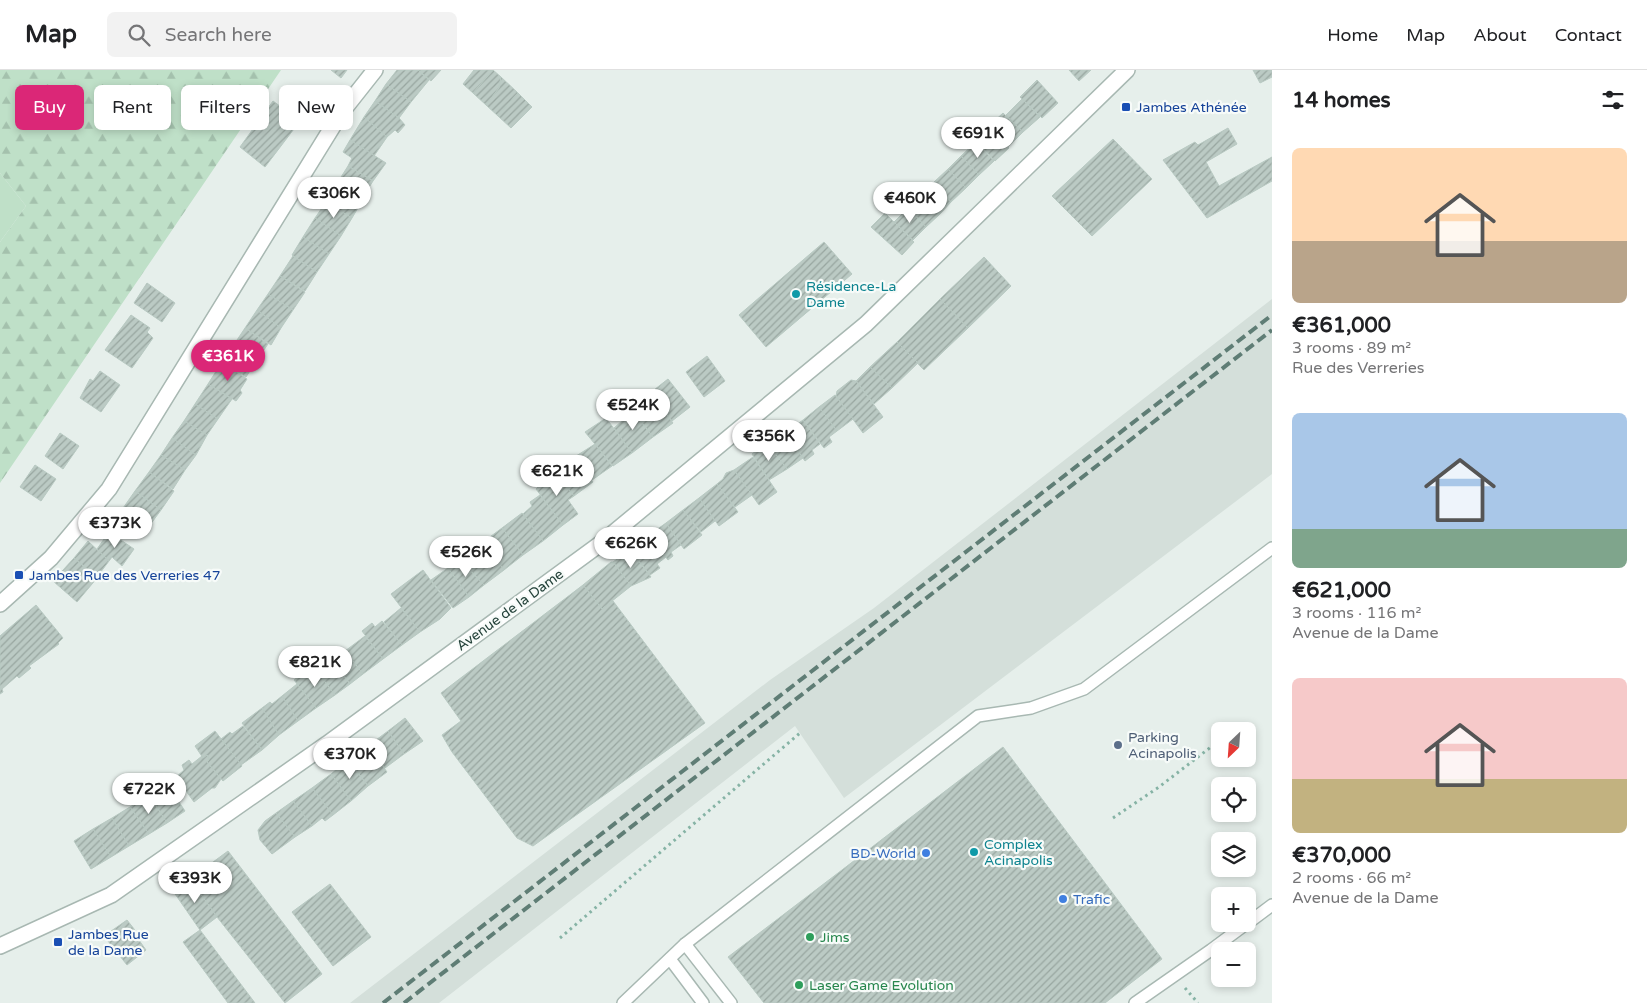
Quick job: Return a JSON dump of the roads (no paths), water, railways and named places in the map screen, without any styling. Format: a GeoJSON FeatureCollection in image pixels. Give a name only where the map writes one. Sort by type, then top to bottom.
{"type":"FeatureCollection","features":[{"type":"Feature","properties":{"kind":"street"},"geometry":{"type":"LineString","coordinates":[[0,604],[51,558],[109,489],[341,114],[375,70]]}},
{"type":"Feature","properties":{"kind":"street","name":"Avenue de la Dame"},"geometry":{"type":"LineString","coordinates":[[0,946],[111,895],[328,744],[600,544],[866,324],[1128,70]]}},
{"type":"Feature","properties":{"kind":"lane"},"geometry":{"type":"LineString","coordinates":[[623,1003],[685,944],[978,716],[1031,708],[1084,689],[1272,548]]}},
{"type":"Feature","properties":{"kind":"lane"},"geometry":{"type":"LineString","coordinates":[[1256,917],[1272,905]]}},
{"type":"Feature","properties":{"kind":"lane"},"geometry":{"type":"LineString","coordinates":[[1135,1003],[1235,932]]}},
{"type":"Feature","properties":{"kind":"lane"},"geometry":{"type":"LineString","coordinates":[[685,944],[731,1003]]}},
{"type":"Feature","properties":{"kind":"lane"},"geometry":{"type":"LineString","coordinates":[[670,959],[703,1003]]}},
{"type":"Feature","properties":{"kind":"railway"},"geometry":{"type":"LineString","coordinates":[[383,1003],[1272,315]]}},
{"type":"Feature","properties":{"kind":"railway"},"geometry":{"type":"LineString","coordinates":[[404,1003],[1272,330]]}},
{"type":"Feature","properties":{"kind":"place","name":"Jambes Athénée"},"geometry":{"type":"Point","coordinates":[1126,107]}},
{"type":"Feature","properties":{"kind":"place","name":"Résidence-La Dame"},"geometry":{"type":"Point","coordinates":[796,294]}},
{"type":"Feature","properties":{"kind":"place","name":"Jambes Rue des Verreries 47"},"geometry":{"type":"Point","coordinates":[19,575]}},
{"type":"Feature","properties":{"kind":"place","name":"Parking Acinapolis"},"geometry":{"type":"Point","coordinates":[1118,745]}},
{"type":"Feature","properties":{"kind":"place","name":"Complex Acinapolis"},"geometry":{"type":"Point","coordinates":[974,852]}},
{"type":"Feature","properties":{"kind":"place","name":"BD-World"},"geometry":{"type":"Point","coordinates":[926,853]}},
{"type":"Feature","properties":{"kind":"place","name":"Trafic"},"geometry":{"type":"Point","coordinates":[1063,899]}},
{"type":"Feature","properties":{"kind":"place","name":"Jims"},"geometry":{"type":"Point","coordinates":[810,937]}},
{"type":"Feature","properties":{"kind":"place","name":"Jambes Rue de la Dame"},"geometry":{"type":"Point","coordinates":[58,942]}},
{"type":"Feature","properties":{"kind":"place","name":"Laser Game Evolution"},"geometry":{"type":"Point","coordinates":[799,985]}}]}
